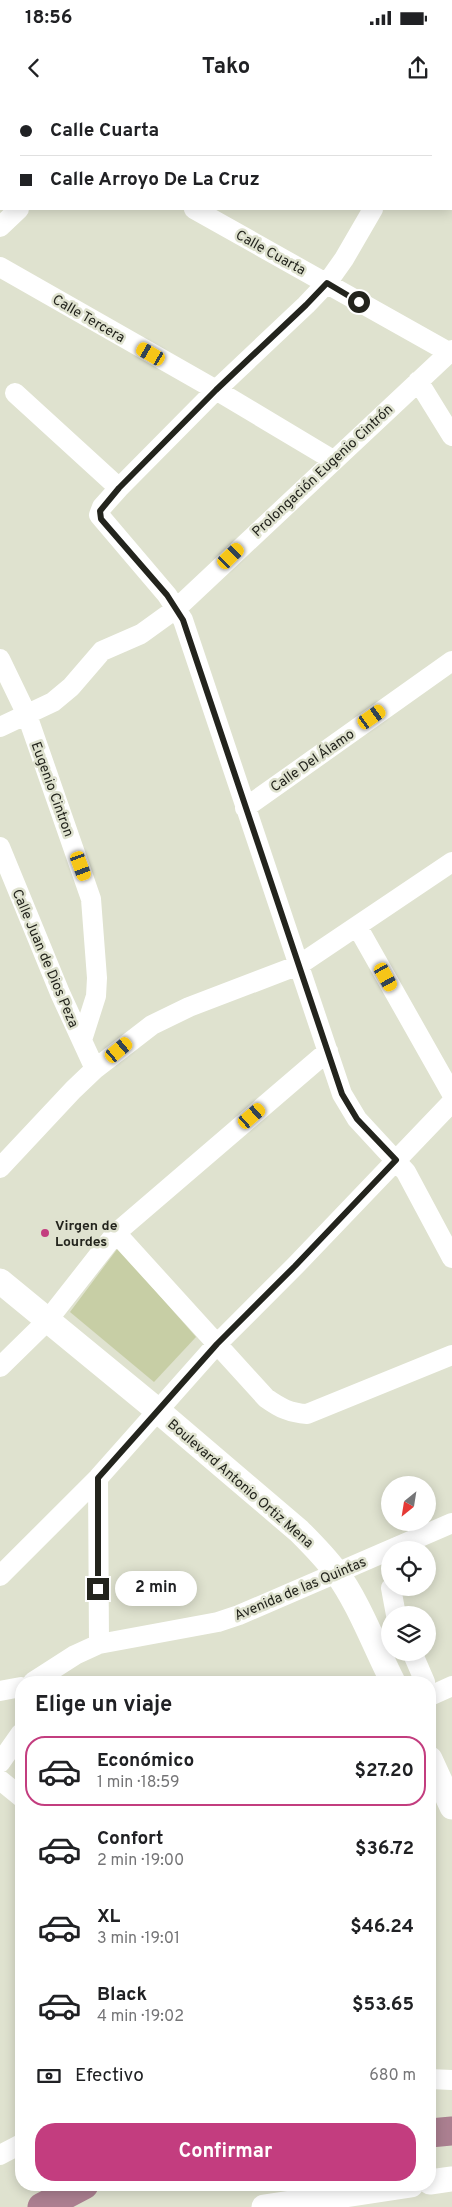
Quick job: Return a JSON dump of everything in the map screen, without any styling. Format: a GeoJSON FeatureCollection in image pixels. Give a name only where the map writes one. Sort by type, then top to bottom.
{"type":"FeatureCollection","features":[{"type":"Feature","properties":{"kind":"main road","name":"Boulevard Antonio Ortiz Mena"},"geometry":{"type":"LineString","coordinates":[[0,1281],[157,1410],[299,1531],[336,1572],[349,1593],[389,1676]]}},
{"type":"Feature","properties":{"kind":"main road"},"geometry":{"type":"LineString","coordinates":[[441,1783],[452,1807]]}},
{"type":"Feature","properties":{"kind":"main road"},"geometry":{"type":"LineString","coordinates":[[436,2181],[452,2179]]}},
{"type":"Feature","properties":{"kind":"main road"},"geometry":{"type":"LineString","coordinates":[[264,2207],[371,2191]]}},
{"type":"Feature","properties":{"kind":"street"},"geometry":{"type":"LineString","coordinates":[[0,227],[18,210]]}},
{"type":"Feature","properties":{"kind":"street","name":"Calle Cuarta"},"geometry":{"type":"LineString","coordinates":[[196,210],[451,352]]}},
{"type":"Feature","properties":{"kind":"street"},"geometry":{"type":"LineString","coordinates":[[372,210],[344,259],[327,283],[216,390],[119,488],[100,511],[101,519],[177,608],[183,620],[245,808],[348,1106],[357,1119],[396,1160],[416,1188],[452,1258]]}},
{"type":"Feature","properties":{"kind":"street","name":"Calle Tercera"},"geometry":{"type":"LineString","coordinates":[[0,267],[216,390],[333,460]]}},
{"type":"Feature","properties":{"kind":"street","name":"Prolongación Eugenio Cintrón"},"geometry":{"type":"LineString","coordinates":[[0,727],[27,716],[62,696],[102,651],[141,634],[177,608],[333,460],[451,352]]}},
{"type":"Feature","properties":{"kind":"street"},"geometry":{"type":"LineString","coordinates":[[418,381],[452,436]]}},
{"type":"Feature","properties":{"kind":"street"},"geometry":{"type":"LineString","coordinates":[[15,393],[119,488]]}},
{"type":"Feature","properties":{"kind":"street","name":"Eugenio Cintron"},"geometry":{"type":"LineString","coordinates":[[0,659],[27,716],[92,900],[97,978],[96,996],[82,1040]]}},
{"type":"Feature","properties":{"kind":"street","name":"Calle Del Álamo"},"geometry":{"type":"LineString","coordinates":[[245,808],[452,661]]}},
{"type":"Feature","properties":{"kind":"street","name":"Calle Juan de Dios Peza"},"geometry":{"type":"LineString","coordinates":[[0,847],[56,984],[95,1069]]}},
{"type":"Feature","properties":{"kind":"street"},"geometry":{"type":"LineString","coordinates":[[0,1168],[73,1090],[130,1040],[169,1016],[299,965],[452,862]]}},
{"type":"Feature","properties":{"kind":"street"},"geometry":{"type":"LineString","coordinates":[[357,926],[452,1094]]}},
{"type":"Feature","properties":{"kind":"street"},"geometry":{"type":"LineString","coordinates":[[0,1368],[47,1321],[116,1233],[328,1051]]}},
{"type":"Feature","properties":{"kind":"street"},"geometry":{"type":"LineString","coordinates":[[0,1576],[98,1478],[217,1344],[295,1266],[452,1102]]}},
{"type":"Feature","properties":{"kind":"street"},"geometry":{"type":"LineString","coordinates":[[116,1233],[266,1398],[281,1409],[292,1413],[307,1414],[452,1355]]}},
{"type":"Feature","properties":{"kind":"street"},"geometry":{"type":"LineString","coordinates":[[98,1478],[99,1644]]}},
{"type":"Feature","properties":{"kind":"street","name":"Avenida de las Quintas"},"geometry":{"type":"LineString","coordinates":[[412,1541],[452,1523]]}},
{"type":"Feature","properties":{"kind":"street","name":"Avenida de las Quintas"},"geometry":{"type":"LineString","coordinates":[[43,1676],[99,1644],[218,1622],[258,1608],[336,1572],[381,1554]]}},
{"type":"Feature","properties":{"kind":"street"},"geometry":{"type":"LineString","coordinates":[[416,1661],[422,1676]]}},
{"type":"Feature","properties":{"kind":"street"},"geometry":{"type":"LineString","coordinates":[[436,1690],[452,1686]]}},
{"type":"Feature","properties":{"kind":"street"},"geometry":{"type":"LineString","coordinates":[[0,1691],[15,1688]]}},
{"type":"Feature","properties":{"kind":"street"},"geometry":{"type":"LineString","coordinates":[[0,1763],[15,1742]]}},
{"type":"Feature","properties":{"kind":"street"},"geometry":{"type":"LineString","coordinates":[[0,1780],[15,1792]]}},
{"type":"Feature","properties":{"kind":"street"},"geometry":{"type":"LineString","coordinates":[[436,2079],[452,2080]]}},
{"type":"Feature","properties":{"kind":"street"},"geometry":{"type":"LineString","coordinates":[[0,2155],[15,2147]]}},
{"type":"Feature","properties":{"kind":"green space"},"geometry":{"type":"Polygon","coordinates":[[[118,1248],[196,1337],[154,1382],[70,1312],[118,1248]]]}},
{"type":"Feature","properties":{"kind":"waterway"},"geometry":{"type":"LineString","coordinates":[[436,2132],[452,2131]]}},
{"type":"Feature","properties":{"kind":"waterway"},"geometry":{"type":"LineString","coordinates":[[42,2207],[73,2191]]}},
{"type":"Feature","properties":{"kind":"place","name":"Virgen de Lourdes"},"geometry":{"type":"Point","coordinates":[45,1233]}},
{"type":"Feature","properties":{"kind":"route"},"geometry":{"type":"LineString","coordinates":[[98,1589],[98,1478],[217,1344],[295,1266],[396,1160],[357,1119],[342,1094],[183,620],[167,595],[99,515],[102,507],[119,488],[216,390],[327,283],[359,302]]}}]}
